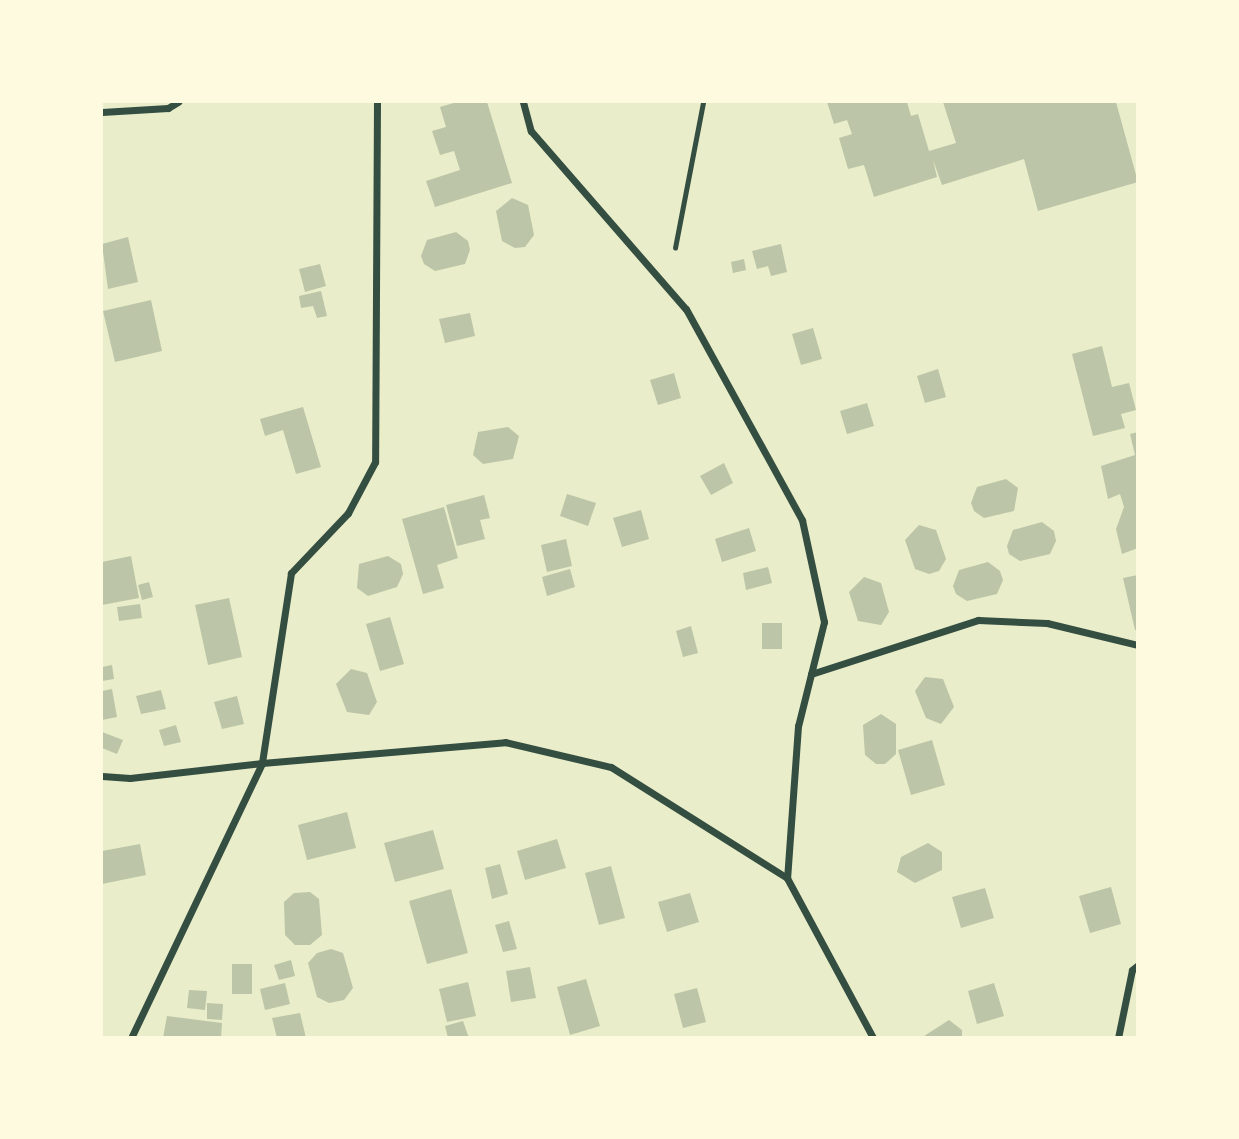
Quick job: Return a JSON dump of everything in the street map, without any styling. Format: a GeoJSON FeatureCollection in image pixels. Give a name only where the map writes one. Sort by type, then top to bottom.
{"type":"FeatureCollection","features":[{"type":"Feature","properties":{"kind":"street"},"geometry":{"type":"LineString","coordinates":[[125,102],[127,111]]}},
{"type":"Feature","properties":{"kind":"street"},"geometry":{"type":"LineString","coordinates":[[102,112],[167,108],[178,102]]}},
{"type":"Feature","properties":{"kind":"street"},"geometry":{"type":"LineString","coordinates":[[131,1038],[262,763],[291,573],[348,513],[375,461],[377,102]]}},
{"type":"Feature","properties":{"kind":"street"},"geometry":{"type":"LineString","coordinates":[[523,102],[531,131],[686,309],[802,520],[824,622],[798,726],[787,878]]}},
{"type":"Feature","properties":{"kind":"street"},"geometry":{"type":"LineString","coordinates":[[811,674],[978,620],[1047,623],[1138,645]]}},
{"type":"Feature","properties":{"kind":"street"},"geometry":{"type":"LineString","coordinates":[[102,776],[130,778],[262,763],[505,742],[611,767],[787,878],[873,1038]]}},
{"type":"Feature","properties":{"kind":"street"},"geometry":{"type":"LineString","coordinates":[[1118,1038],[1132,970],[1138,965]]}},
{"type":"Feature","properties":{"kind":"path"},"geometry":{"type":"LineString","coordinates":[[667,287],[703,102]]}},
{"type":"Feature","properties":{"kind":"building"},"geometry":{"type":"Polygon","coordinates":[[[457,102],[487,102],[512,183],[435,207],[426,181],[460,170],[454,151],[440,155],[432,131],[446,127],[440,107],[457,102]]]}},
{"type":"Feature","properties":{"kind":"building"},"geometry":{"type":"Polygon","coordinates":[[[827,102],[907,102],[911,116],[918,114],[929,151],[956,143],[943,102],[1116,102],[1138,182],[1038,211],[1024,159],[942,185],[933,160],[937,177],[874,197],[864,165],[848,169],[839,138],[852,134],[847,120],[834,124],[827,102]]]}},
{"type":"Feature","properties":{"kind":"building"},"geometry":{"type":"Polygon","coordinates":[[[512,198],[528,205],[534,235],[525,247],[515,248],[502,241],[496,211],[512,198]]]}},
{"type":"Feature","properties":{"kind":"building"},"geometry":{"type":"Polygon","coordinates":[[[456,232],[468,241],[470,250],[465,264],[435,271],[424,264],[421,256],[427,240],[456,232]]]}},
{"type":"Feature","properties":{"kind":"building"},"geometry":{"type":"Polygon","coordinates":[[[128,237],[138,282],[108,289],[102,244],[128,237]]]}},
{"type":"Feature","properties":{"kind":"building"},"geometry":{"type":"Polygon","coordinates":[[[781,244],[787,272],[771,276],[768,266],[757,269],[752,251],[781,244]]]}},
{"type":"Feature","properties":{"kind":"building"},"geometry":{"type":"Polygon","coordinates":[[[744,259],[746,270],[733,273],[731,262],[744,259]]]}},
{"type":"Feature","properties":{"kind":"building"},"geometry":{"type":"Polygon","coordinates":[[[320,264],[326,286],[305,292],[299,269],[320,264]]]}},
{"type":"Feature","properties":{"kind":"building"},"geometry":{"type":"Polygon","coordinates":[[[321,291],[327,316],[317,318],[313,306],[301,308],[299,296],[321,291]]]}},
{"type":"Feature","properties":{"kind":"building"},"geometry":{"type":"Polygon","coordinates":[[[151,300],[162,351],[115,362],[103,311],[151,300]]]}},
{"type":"Feature","properties":{"kind":"building"},"geometry":{"type":"Polygon","coordinates":[[[470,313],[475,336],[445,343],[439,319],[470,313]]]}},
{"type":"Feature","properties":{"kind":"building"},"geometry":{"type":"Polygon","coordinates":[[[813,328],[822,359],[801,365],[792,334],[813,328]]]}},
{"type":"Feature","properties":{"kind":"building"},"geometry":{"type":"Polygon","coordinates":[[[1102,346],[1112,387],[1129,383],[1136,410],[1121,414],[1125,428],[1093,436],[1072,354],[1102,346]]]}},
{"type":"Feature","properties":{"kind":"building"},"geometry":{"type":"Polygon","coordinates":[[[938,369],[946,397],[925,403],[917,376],[938,369]]]}},
{"type":"Feature","properties":{"kind":"building"},"geometry":{"type":"Polygon","coordinates":[[[674,373],[681,398],[658,405],[650,380],[674,373]]]}},
{"type":"Feature","properties":{"kind":"building"},"geometry":{"type":"Polygon","coordinates":[[[867,403],[874,426],[847,434],[840,411],[867,403]]]}},
{"type":"Feature","properties":{"kind":"building"},"geometry":{"type":"Polygon","coordinates":[[[303,407],[321,467],[296,474],[283,430],[265,436],[260,419],[303,407]]]}},
{"type":"Feature","properties":{"kind":"building"},"geometry":{"type":"Polygon","coordinates":[[[508,427],[519,436],[513,459],[483,464],[473,455],[478,432],[508,427]]]}},
{"type":"Feature","properties":{"kind":"building"},"geometry":{"type":"Polygon","coordinates":[[[1138,432],[1138,548],[1122,554],[1116,529],[1124,507],[1120,494],[1108,499],[1101,466],[1135,455],[1130,434],[1138,432]]]}},
{"type":"Feature","properties":{"kind":"building"},"geometry":{"type":"Polygon","coordinates":[[[724,463],[733,483],[711,495],[700,476],[724,463]]]}},
{"type":"Feature","properties":{"kind":"building"},"geometry":{"type":"Polygon","coordinates":[[[1006,479],[1018,488],[1014,511],[984,518],[974,511],[971,503],[977,487],[1006,479]]]}},
{"type":"Feature","properties":{"kind":"building"},"geometry":{"type":"Polygon","coordinates":[[[567,494],[596,503],[588,526],[560,516],[567,494]]]}},
{"type":"Feature","properties":{"kind":"building"},"geometry":{"type":"Polygon","coordinates":[[[484,495],[490,518],[480,520],[485,539],[457,546],[446,505],[484,495]]]}},
{"type":"Feature","properties":{"kind":"building"},"geometry":{"type":"Polygon","coordinates":[[[444,507],[458,558],[437,565],[444,588],[423,594],[402,519],[444,507]]]}},
{"type":"Feature","properties":{"kind":"building"},"geometry":{"type":"Polygon","coordinates":[[[641,510],[649,539],[622,547],[613,518],[641,510]]]}},
{"type":"Feature","properties":{"kind":"building"},"geometry":{"type":"Polygon","coordinates":[[[1042,522],[1054,531],[1056,541],[1050,554],[1020,561],[1009,554],[1007,546],[1013,530],[1042,522]]]}},
{"type":"Feature","properties":{"kind":"building"},"geometry":{"type":"Polygon","coordinates":[[[919,525],[936,530],[946,559],[939,571],[929,574],[915,569],[905,540],[919,525]]]}},
{"type":"Feature","properties":{"kind":"building"},"geometry":{"type":"Polygon","coordinates":[[[749,528],[756,551],[722,562],[715,539],[749,528]]]}},
{"type":"Feature","properties":{"kind":"building"},"geometry":{"type":"Polygon","coordinates":[[[566,539],[572,566],[547,572],[541,545],[566,539]]]}},
{"type":"Feature","properties":{"kind":"building"},"geometry":{"type":"Polygon","coordinates":[[[131,556],[139,598],[102,605],[102,562],[131,556]]]}},
{"type":"Feature","properties":{"kind":"building"},"geometry":{"type":"Polygon","coordinates":[[[388,556],[401,564],[403,574],[397,587],[368,596],[357,588],[359,564],[388,556]]]}},
{"type":"Feature","properties":{"kind":"building"},"geometry":{"type":"Polygon","coordinates":[[[988,562],[1000,571],[1003,580],[997,594],[967,601],[956,594],[953,586],[959,570],[988,562]]]}},
{"type":"Feature","properties":{"kind":"building"},"geometry":{"type":"Polygon","coordinates":[[[768,567],[772,583],[746,590],[743,573],[768,567]]]}},
{"type":"Feature","properties":{"kind":"building"},"geometry":{"type":"Polygon","coordinates":[[[570,569],[575,587],[547,596],[542,577],[570,569]]]}},
{"type":"Feature","properties":{"kind":"building"},"geometry":{"type":"Polygon","coordinates":[[[1138,575],[1138,630],[1135,630],[1123,578],[1138,575]]]}},
{"type":"Feature","properties":{"kind":"building"},"geometry":{"type":"Polygon","coordinates":[[[864,577],[881,583],[889,612],[881,625],[858,621],[849,592],[864,577]]]}},
{"type":"Feature","properties":{"kind":"building"},"geometry":{"type":"Polygon","coordinates":[[[149,582],[153,597],[142,600],[138,585],[149,582]]]}},
{"type":"Feature","properties":{"kind":"building"},"geometry":{"type":"Polygon","coordinates":[[[229,598],[242,657],[208,665],[195,605],[229,598]]]}},
{"type":"Feature","properties":{"kind":"building"},"geometry":{"type":"Polygon","coordinates":[[[140,604],[142,618],[119,621],[117,607],[140,604]]]}},
{"type":"Feature","properties":{"kind":"building"},"geometry":{"type":"Polygon","coordinates":[[[390,617],[404,664],[380,671],[366,624],[390,617]]]}},
{"type":"Feature","properties":{"kind":"building"},"geometry":{"type":"Polygon","coordinates":[[[762,623],[782,623],[782,649],[762,649],[762,623]]]}},
{"type":"Feature","properties":{"kind":"building"},"geometry":{"type":"Polygon","coordinates":[[[691,626],[698,653],[683,657],[676,631],[691,626]]]}},
{"type":"Feature","properties":{"kind":"building"},"geometry":{"type":"Polygon","coordinates":[[[112,665],[114,679],[102,681],[102,667],[112,665]]]}},
{"type":"Feature","properties":{"kind":"building"},"geometry":{"type":"Polygon","coordinates":[[[351,669],[367,673],[377,702],[369,715],[347,712],[336,684],[351,669]]]}},
{"type":"Feature","properties":{"kind":"building"},"geometry":{"type":"Polygon","coordinates":[[[925,677],[943,679],[954,707],[941,724],[926,718],[915,691],[925,677]]]}},
{"type":"Feature","properties":{"kind":"building"},"geometry":{"type":"Polygon","coordinates":[[[112,689],[117,717],[102,720],[102,691],[112,689]]]}},
{"type":"Feature","properties":{"kind":"building"},"geometry":{"type":"Polygon","coordinates":[[[161,690],[166,709],[141,714],[136,696],[161,690]]]}},
{"type":"Feature","properties":{"kind":"building"},"geometry":{"type":"Polygon","coordinates":[[[237,696],[244,724],[222,729],[214,702],[237,696]]]}},
{"type":"Feature","properties":{"kind":"building"},"geometry":{"type":"Polygon","coordinates":[[[881,714],[896,724],[896,754],[885,764],[876,764],[865,755],[863,725],[881,714]]]}},
{"type":"Feature","properties":{"kind":"building"},"geometry":{"type":"Polygon","coordinates":[[[176,725],[181,742],[164,746],[159,730],[176,725]]]}},
{"type":"Feature","properties":{"kind":"building"},"geometry":{"type":"Polygon","coordinates":[[[102,732],[123,740],[117,754],[102,748],[102,732]]]}},
{"type":"Feature","properties":{"kind":"building"},"geometry":{"type":"Polygon","coordinates":[[[932,740],[945,785],[911,795],[898,750],[932,740]]]}},
{"type":"Feature","properties":{"kind":"building"},"geometry":{"type":"Polygon","coordinates":[[[347,812],[356,848],[307,860],[298,825],[347,812]]]}},
{"type":"Feature","properties":{"kind":"building"},"geometry":{"type":"Polygon","coordinates":[[[433,830],[444,869],[395,882],[384,843],[433,830]]]}},
{"type":"Feature","properties":{"kind":"building"},"geometry":{"type":"Polygon","coordinates":[[[557,839],[566,868],[525,880],[517,851],[557,839]]]}},
{"type":"Feature","properties":{"kind":"building"},"geometry":{"type":"Polygon","coordinates":[[[928,843],[942,852],[942,870],[915,883],[897,872],[901,857],[928,843]]]}},
{"type":"Feature","properties":{"kind":"building"},"geometry":{"type":"Polygon","coordinates":[[[140,844],[146,875],[102,884],[102,851],[140,844]]]}},
{"type":"Feature","properties":{"kind":"building"},"geometry":{"type":"Polygon","coordinates":[[[500,864],[508,894],[492,899],[485,868],[500,864]]]}},
{"type":"Feature","properties":{"kind":"building"},"geometry":{"type":"Polygon","coordinates":[[[611,866],[625,918],[599,925],[585,873],[611,866]]]}},
{"type":"Feature","properties":{"kind":"building"},"geometry":{"type":"Polygon","coordinates":[[[1111,887],[1121,924],[1090,933],[1079,896],[1111,887]]]}},
{"type":"Feature","properties":{"kind":"building"},"geometry":{"type":"Polygon","coordinates":[[[985,888],[994,918],[961,928],[952,897],[985,888]]]}},
{"type":"Feature","properties":{"kind":"building"},"geometry":{"type":"Polygon","coordinates":[[[451,889],[468,953],[427,964],[409,901],[451,889]]]}},
{"type":"Feature","properties":{"kind":"building"},"geometry":{"type":"Polygon","coordinates":[[[310,892],[319,899],[322,935],[310,945],[295,945],[285,935],[284,902],[294,893],[310,892]]]}},
{"type":"Feature","properties":{"kind":"building"},"geometry":{"type":"Polygon","coordinates":[[[690,893],[699,922],[667,932],[658,902],[690,893]]]}},
{"type":"Feature","properties":{"kind":"building"},"geometry":{"type":"Polygon","coordinates":[[[509,921],[517,949],[503,952],[495,925],[509,921]]]}},
{"type":"Feature","properties":{"kind":"building"},"geometry":{"type":"Polygon","coordinates":[[[331,949],[343,953],[353,988],[344,1000],[329,1003],[317,997],[308,963],[317,953],[331,949]]]}},
{"type":"Feature","properties":{"kind":"building"},"geometry":{"type":"Polygon","coordinates":[[[291,960],[295,976],[279,980],[274,965],[291,960]]]}},
{"type":"Feature","properties":{"kind":"building"},"geometry":{"type":"Polygon","coordinates":[[[232,964],[252,964],[252,994],[232,994],[232,964]]]}},
{"type":"Feature","properties":{"kind":"building"},"geometry":{"type":"Polygon","coordinates":[[[530,967],[536,998],[511,1002],[506,971],[530,967]]]}},
{"type":"Feature","properties":{"kind":"building"},"geometry":{"type":"Polygon","coordinates":[[[586,979],[600,1026],[570,1035],[557,987],[586,979]]]}},
{"type":"Feature","properties":{"kind":"building"},"geometry":{"type":"Polygon","coordinates":[[[468,982],[476,1016],[447,1022],[439,989],[468,982]]]}},
{"type":"Feature","properties":{"kind":"building"},"geometry":{"type":"Polygon","coordinates":[[[285,983],[290,1004],[265,1010],[260,989],[285,983]]]}},
{"type":"Feature","properties":{"kind":"building"},"geometry":{"type":"Polygon","coordinates":[[[994,983],[1004,1016],[977,1024],[968,991],[994,983]]]}},
{"type":"Feature","properties":{"kind":"building"},"geometry":{"type":"Polygon","coordinates":[[[697,988],[706,1022],[683,1028],[674,994],[697,988]]]}},
{"type":"Feature","properties":{"kind":"building"},"geometry":{"type":"Polygon","coordinates":[[[189,990],[207,991],[205,1010],[187,1008],[189,990]]]}},
{"type":"Feature","properties":{"kind":"building"},"geometry":{"type":"Polygon","coordinates":[[[207,1003],[223,1004],[222,1020],[207,1019],[207,1003]]]}},
{"type":"Feature","properties":{"kind":"building"},"geometry":{"type":"Polygon","coordinates":[[[300,1013],[306,1038],[277,1038],[272,1018],[300,1013]]]}},
{"type":"Feature","properties":{"kind":"building"},"geometry":{"type":"Polygon","coordinates":[[[167,1016],[222,1023],[221,1038],[163,1038],[167,1016]]]}},
{"type":"Feature","properties":{"kind":"building"},"geometry":{"type":"Polygon","coordinates":[[[949,1020],[962,1030],[962,1038],[921,1038],[949,1020]]]}},
{"type":"Feature","properties":{"kind":"building"},"geometry":{"type":"Polygon","coordinates":[[[463,1021],[469,1038],[448,1038],[445,1026],[463,1021]]]}}]}
